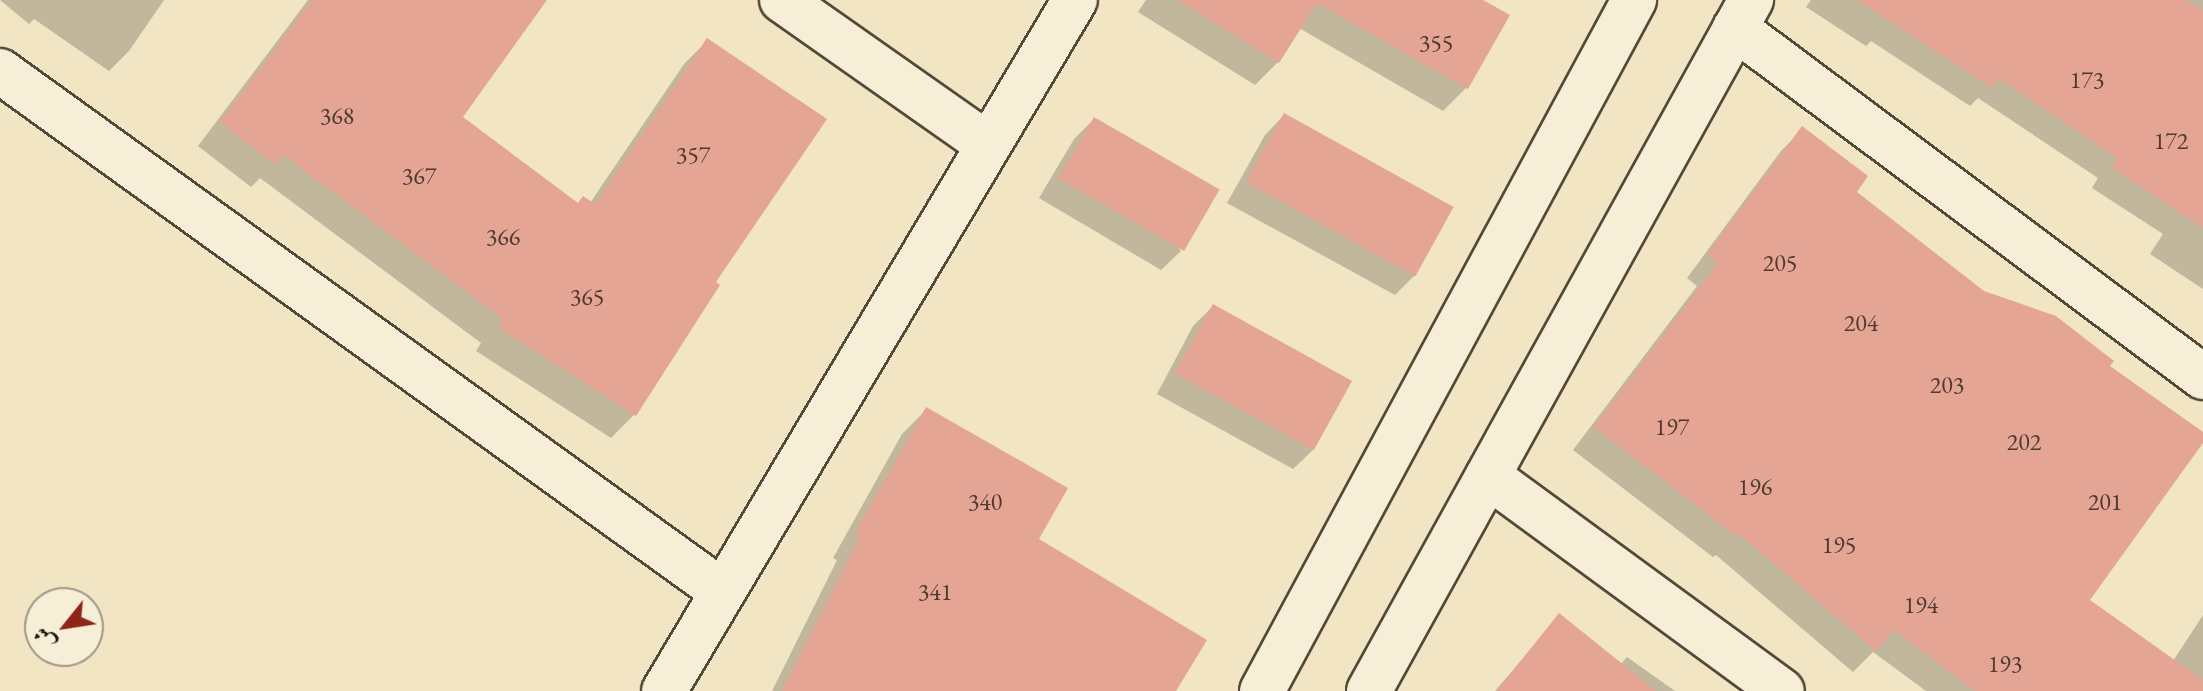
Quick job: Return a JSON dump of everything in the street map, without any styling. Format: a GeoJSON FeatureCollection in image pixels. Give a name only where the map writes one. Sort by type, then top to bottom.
{"type":"FeatureCollection","features":[{"type":"Feature","properties":{"kind":"street"},"geometry":{"type":"LineString","coordinates":[[782,0],[988,145]]}},
{"type":"Feature","properties":{"kind":"street"},"geometry":{"type":"LineString","coordinates":[[664,691],[1075,0]]}},
{"type":"Feature","properties":{"kind":"street"},"geometry":{"type":"LineString","coordinates":[[1262,691],[1634,0]]}},
{"type":"Feature","properties":{"kind":"street"},"geometry":{"type":"LineString","coordinates":[[1369,691],[1743,14],[2203,377]]}},
{"type":"Feature","properties":{"kind":"street"},"geometry":{"type":"LineString","coordinates":[[0,71],[723,592]]}},
{"type":"Feature","properties":{"kind":"street"},"geometry":{"type":"LineString","coordinates":[[1488,476],[1782,691]]}},
{"type":"Feature","properties":{"kind":"building"},"geometry":{"type":"Polygon","coordinates":[[[312,0],[547,0],[463,117],[578,203],[583,196],[595,204],[707,38],[827,119],[716,282],[720,285],[636,416],[498,327],[503,319],[283,155],[275,165],[220,122],[312,0]]]}},
{"type":"Feature","properties":{"kind":"building"},"geometry":{"type":"Polygon","coordinates":[[[1178,0],[1483,0],[1510,15],[1468,89],[1317,3],[1279,63],[1178,0]]]}},
{"type":"Feature","properties":{"kind":"building"},"geometry":{"type":"Polygon","coordinates":[[[1857,0],[2186,0],[2203,11],[2203,228],[2111,167],[2117,158],[1998,78],[1992,88],[1857,0]]]}},
{"type":"Feature","properties":{"kind":"building"},"geometry":{"type":"Polygon","coordinates":[[[1284,113],[1454,207],[1415,276],[1246,182],[1284,113]]]}},
{"type":"Feature","properties":{"kind":"building"},"geometry":{"type":"Polygon","coordinates":[[[1094,117],[1220,190],[1184,251],[1058,178],[1094,117]]]}},
{"type":"Feature","properties":{"kind":"building"},"geometry":{"type":"Polygon","coordinates":[[[1802,126],[1868,176],[1857,192],[1984,291],[2056,316],[2114,361],[2110,366],[2203,432],[2203,443],[2090,600],[2203,680],[2203,691],[1975,691],[1894,630],[1876,651],[1739,534],[1737,537],[1594,427],[1718,263],[1707,255],[1802,126]]]}},
{"type":"Feature","properties":{"kind":"building"},"geometry":{"type":"Polygon","coordinates":[[[1213,304],[1352,381],[1314,450],[1175,373],[1213,304]]]}},
{"type":"Feature","properties":{"kind":"building"},"geometry":{"type":"Polygon","coordinates":[[[926,407],[1068,488],[1039,539],[1207,640],[1176,691],[782,691],[860,536],[855,533],[926,407]]]}},
{"type":"Feature","properties":{"kind":"building"},"geometry":{"type":"Polygon","coordinates":[[[1559,613],[1656,691],[1497,691],[1559,613]]]}}]}
